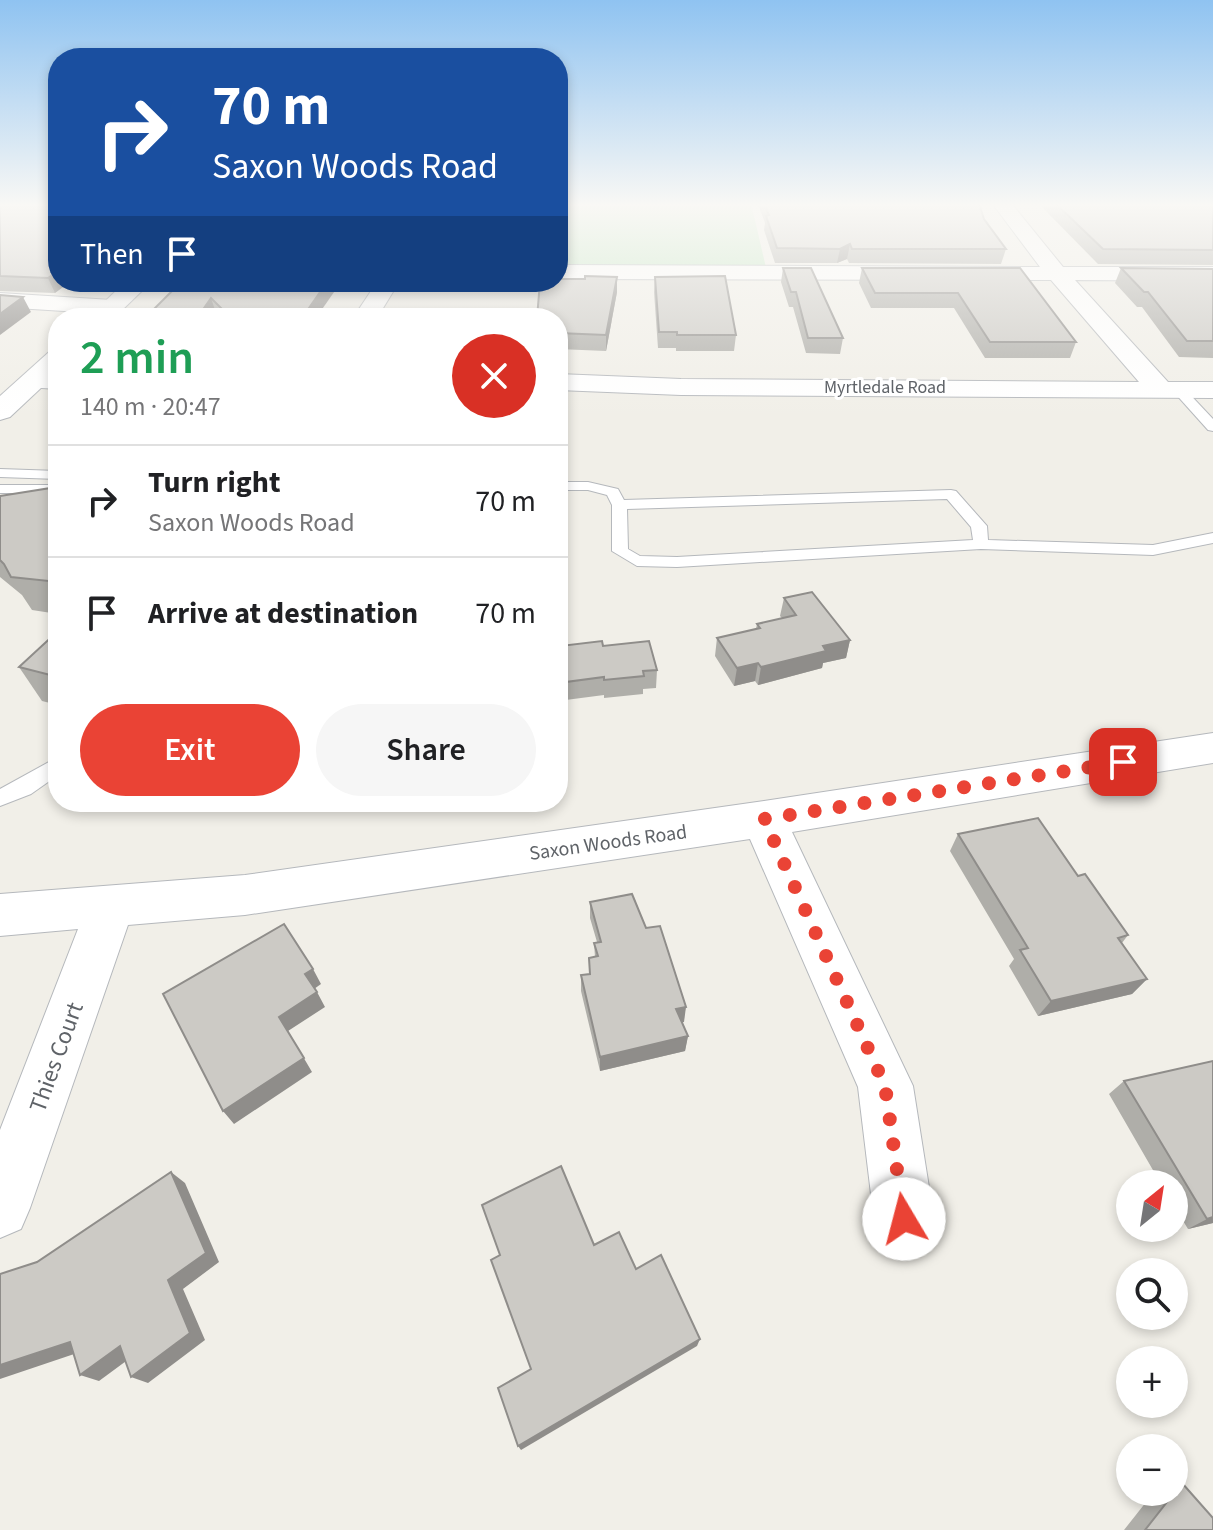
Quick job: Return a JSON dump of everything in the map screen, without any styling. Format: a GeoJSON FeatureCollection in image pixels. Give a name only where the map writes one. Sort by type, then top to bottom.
{"type":"FeatureCollection","features":[{"type":"Feature","properties":{"kind":"street"},"geometry":{"type":"LineString","coordinates":[[1057,274],[1168,388]]}},
{"type":"Feature","properties":{"kind":"street"},"geometry":{"type":"LineString","coordinates":[[110,308],[128,292]]}},
{"type":"Feature","properties":{"kind":"street"},"geometry":{"type":"LineString","coordinates":[[0,300],[71,308]]}},
{"type":"Feature","properties":{"kind":"street"},"geometry":{"type":"LineString","coordinates":[[0,411],[46,381]]}},
{"type":"Feature","properties":{"kind":"street","name":"Myrtledale Road"},"geometry":{"type":"LineString","coordinates":[[568,382],[681,387],[1213,390]]}},
{"type":"Feature","properties":{"kind":"street","name":"Saxon Woods Road"},"geometry":{"type":"LineString","coordinates":[[0,915],[245,895],[764,819],[1213,748]]}},
{"type":"Feature","properties":{"kind":"street"},"geometry":{"type":"LineString","coordinates":[[764,819],[885,1086],[904,1219]]}},
{"type":"Feature","properties":{"kind":"street","name":"Thies Court"},"geometry":{"type":"LineString","coordinates":[[0,1208],[111,905]]}},
{"type":"Feature","properties":{"kind":"lane"},"geometry":{"type":"LineString","coordinates":[[1168,388],[1213,427]]}},
{"type":"Feature","properties":{"kind":"lane"},"geometry":{"type":"LineString","coordinates":[[0,473],[48,475]]}},
{"type":"Feature","properties":{"kind":"lane"},"geometry":{"type":"LineString","coordinates":[[568,486],[588,486],[613,492],[619,505],[620,551],[637,561],[677,562],[981,544],[1153,550],[1213,538]]}},
{"type":"Feature","properties":{"kind":"lane"},"geometry":{"type":"LineString","coordinates":[[2,491],[48,489]]}},
{"type":"Feature","properties":{"kind":"lane"},"geometry":{"type":"LineString","coordinates":[[619,505],[951,494],[979,526],[981,544]]}},
{"type":"Feature","properties":{"kind":"lane"},"geometry":{"type":"LineString","coordinates":[[0,798],[24,788],[48,772]]}},
{"type":"Feature","properties":{"kind":"building"},"geometry":{"type":"Polygon","coordinates":[[[48,274],[48,278],[0,276],[48,274]]]}},
{"type":"Feature","properties":{"kind":"building"},"geometry":{"type":"Polygon","coordinates":[[[785,274],[814,274],[843,338],[808,338],[796,292],[791,292],[785,274]]]}},
{"type":"Feature","properties":{"kind":"building"},"geometry":{"type":"Polygon","coordinates":[[[865,274],[1025,274],[1076,342],[990,342],[958,293],[875,293],[865,274]]]}},
{"type":"Feature","properties":{"kind":"building"},"geometry":{"type":"Polygon","coordinates":[[[1127,274],[1213,274],[1213,341],[1187,341],[1148,292],[1144,292],[1127,274]]]}},
{"type":"Feature","properties":{"kind":"building"},"geometry":{"type":"Polygon","coordinates":[[[585,276],[617,277],[606,335],[568,333],[568,308],[538,308],[539,292],[568,292],[568,279],[585,279],[585,276]]]}},
{"type":"Feature","properties":{"kind":"building"},"geometry":{"type":"Polygon","coordinates":[[[725,276],[736,335],[659,332],[655,277],[725,276]]]}},
{"type":"Feature","properties":{"kind":"building"},"geometry":{"type":"Polygon","coordinates":[[[171,292],[320,292],[309,308],[221,308],[211,298],[204,308],[155,308],[171,292]]]}},
{"type":"Feature","properties":{"kind":"building"},"geometry":{"type":"Polygon","coordinates":[[[0,295],[23,297],[0,314],[0,295]]]}},
{"type":"Feature","properties":{"kind":"building"},"geometry":{"type":"Polygon","coordinates":[[[48,488],[48,581],[11,577],[0,560],[0,496],[48,488]]]}},
{"type":"Feature","properties":{"kind":"building"},"geometry":{"type":"Polygon","coordinates":[[[812,592],[850,640],[823,646],[826,651],[761,667],[758,663],[737,668],[717,638],[760,628],[757,624],[796,615],[784,598],[812,592]]]}},
{"type":"Feature","properties":{"kind":"building"},"geometry":{"type":"Polygon","coordinates":[[[48,640],[48,674],[19,667],[48,640]]]}},
{"type":"Feature","properties":{"kind":"building"},"geometry":{"type":"Polygon","coordinates":[[[602,641],[603,646],[649,641],[657,670],[643,671],[644,676],[568,682],[568,645],[602,641]]]}},
{"type":"Feature","properties":{"kind":"building"},"geometry":{"type":"Polygon","coordinates":[[[1038,818],[1078,876],[1085,874],[1128,935],[1118,938],[1147,979],[1051,1001],[1020,950],[1028,948],[958,834],[1038,818]]]}},
{"type":"Feature","properties":{"kind":"building"},"geometry":{"type":"Polygon","coordinates":[[[632,894],[646,928],[660,926],[686,1007],[676,1009],[688,1036],[600,1057],[581,975],[590,974],[589,958],[598,956],[594,943],[601,942],[590,902],[632,894]]]}},
{"type":"Feature","properties":{"kind":"building"},"geometry":{"type":"Polygon","coordinates":[[[284,924],[313,969],[305,974],[317,992],[279,1017],[304,1058],[223,1111],[163,994],[284,924]]]}},
{"type":"Feature","properties":{"kind":"building"},"geometry":{"type":"Polygon","coordinates":[[[1213,1061],[1213,1217],[1207,1219],[1188,1187],[1188,1170],[1178,1170],[1124,1081],[1213,1061]]]}},
{"type":"Feature","properties":{"kind":"building"},"geometry":{"type":"Polygon","coordinates":[[[561,1166],[594,1245],[619,1232],[636,1269],[661,1255],[700,1339],[518,1446],[498,1388],[531,1369],[491,1260],[500,1255],[482,1205],[561,1166]]]}},
{"type":"Feature","properties":{"kind":"building"},"geometry":{"type":"Polygon","coordinates":[[[171,1172],[206,1253],[168,1280],[190,1333],[131,1377],[120,1346],[80,1375],[70,1342],[0,1365],[0,1274],[37,1262],[171,1172]]]}},
{"type":"Feature","properties":{"kind":"building"},"geometry":{"type":"Polygon","coordinates":[[[1188,1490],[1213,1518],[1213,1530],[1145,1530],[1164,1506],[1188,1506],[1188,1490]]]}},
{"type":"Feature","properties":{"kind":"route"},"geometry":{"type":"LineString","coordinates":[[904,1219],[885,1086],[764,819],[1123,762]]}}]}
